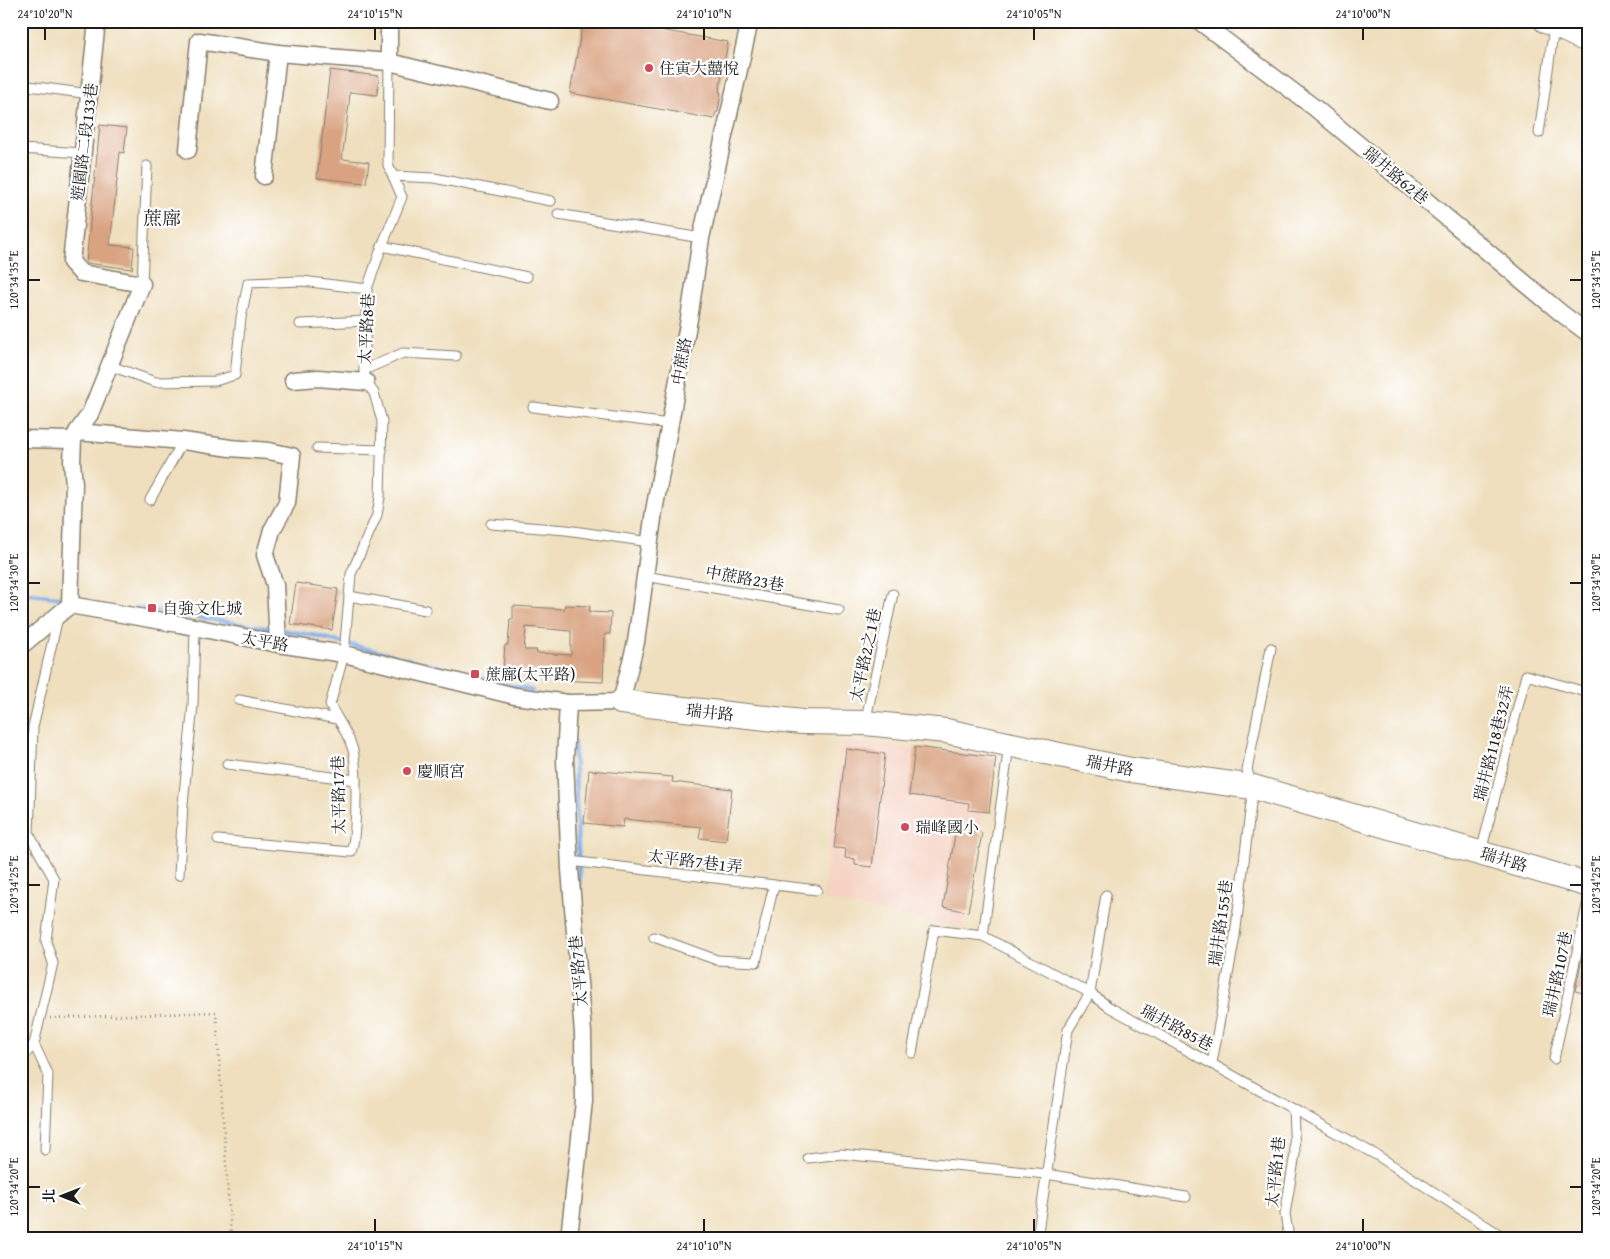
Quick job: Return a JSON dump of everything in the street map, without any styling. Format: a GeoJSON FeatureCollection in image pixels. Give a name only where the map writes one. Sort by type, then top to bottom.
{"type":"FeatureCollection","features":[{"type":"Feature","properties":{"kind":"street","name":"遊園路二段133巷"},"geometry":{"type":"LineString","coordinates":[[97,21],[71,262],[81,273],[142,284]]}},
{"type":"Feature","properties":{"kind":"street"},"geometry":{"type":"LineString","coordinates":[[389,21],[389,62]]}},
{"type":"Feature","properties":{"kind":"street","name":"中蔗路"},"geometry":{"type":"LineString","coordinates":[[622,702],[636,642],[650,542],[689,319],[701,238],[750,21]]}},
{"type":"Feature","properties":{"kind":"street","name":"瑞井路62巷"},"geometry":{"type":"LineString","coordinates":[[1200,21],[1316,108],[1589,334]]}},
{"type":"Feature","properties":{"kind":"street"},"geometry":{"type":"LineString","coordinates":[[1550,23],[1589,41]]}},
{"type":"Feature","properties":{"kind":"street"},"geometry":{"type":"LineString","coordinates":[[188,150],[199,41],[278,53],[389,62],[550,101]]}},
{"type":"Feature","properties":{"kind":"street"},"geometry":{"type":"LineString","coordinates":[[264,176],[278,53]]}},
{"type":"Feature","properties":{"kind":"street"},"geometry":{"type":"LineString","coordinates":[[21,646],[64,609],[74,484],[72,462],[75,436],[90,414],[111,366],[142,284]]}},
{"type":"Feature","properties":{"kind":"street"},"geometry":{"type":"LineString","coordinates":[[293,380],[365,376]]}},
{"type":"Feature","properties":{"kind":"street"},"geometry":{"type":"LineString","coordinates":[[21,438],[75,436],[184,441],[230,448],[269,451],[292,456],[287,503],[272,530],[265,556],[275,585],[278,644]]}},
{"type":"Feature","properties":{"kind":"street","name":"太平路"},"geometry":{"type":"LineString","coordinates":[[64,609],[180,624],[278,644],[344,654],[515,696],[568,704],[622,702]]}},
{"type":"Feature","properties":{"kind":"street","name":"瑞井路"},"geometry":{"type":"LineString","coordinates":[[622,702],[802,722],[865,723],[946,731],[1131,770],[1253,787],[1589,885]]}},
{"type":"Feature","properties":{"kind":"street","name":"太平路7巷"},"geometry":{"type":"LineString","coordinates":[[568,704],[566,760],[570,861],[583,1033],[584,1101],[570,1238]]}},
{"type":"Feature","properties":{"kind":"lane"},"geometry":{"type":"LineString","coordinates":[[1538,133],[1550,23]]}},
{"type":"Feature","properties":{"kind":"lane","name":"太平路8巷"},"geometry":{"type":"LineString","coordinates":[[344,654],[350,574],[377,515],[380,497],[382,421],[374,393],[365,376],[367,290],[402,197],[388,165],[389,62]]}},
{"type":"Feature","properties":{"kind":"lane"},"geometry":{"type":"LineString","coordinates":[[21,85],[90,94]]}},
{"type":"Feature","properties":{"kind":"lane"},"geometry":{"type":"LineString","coordinates":[[21,149],[82,153]]}},
{"type":"Feature","properties":{"kind":"lane"},"geometry":{"type":"LineString","coordinates":[[142,284],[147,166]]}},
{"type":"Feature","properties":{"kind":"lane"},"geometry":{"type":"LineString","coordinates":[[393,176],[434,178],[551,201]]}},
{"type":"Feature","properties":{"kind":"lane"},"geometry":{"type":"LineString","coordinates":[[558,214],[701,238]]}},
{"type":"Feature","properties":{"kind":"lane"},"geometry":{"type":"LineString","coordinates":[[382,246],[527,277]]}},
{"type":"Feature","properties":{"kind":"lane"},"geometry":{"type":"LineString","coordinates":[[111,366],[155,382],[215,381],[236,375],[241,318],[248,283],[302,281],[367,290]]}},
{"type":"Feature","properties":{"kind":"lane"},"geometry":{"type":"LineString","coordinates":[[300,324],[367,321]]}},
{"type":"Feature","properties":{"kind":"lane"},"geometry":{"type":"LineString","coordinates":[[365,376],[403,353],[456,356]]}},
{"type":"Feature","properties":{"kind":"lane"},"geometry":{"type":"LineString","coordinates":[[533,407],[670,424]]}},
{"type":"Feature","properties":{"kind":"lane"},"geometry":{"type":"LineString","coordinates":[[150,500],[184,441]]}},
{"type":"Feature","properties":{"kind":"lane"},"geometry":{"type":"LineString","coordinates":[[317,448],[382,450]]}},
{"type":"Feature","properties":{"kind":"lane"},"geometry":{"type":"LineString","coordinates":[[491,524],[566,530],[650,542]]}},
{"type":"Feature","properties":{"kind":"lane","name":"中蔗路23巷"},"geometry":{"type":"LineString","coordinates":[[645,576],[839,610]]}},
{"type":"Feature","properties":{"kind":"lane","name":"太平路2之1巷"},"geometry":{"type":"LineString","coordinates":[[865,723],[893,594]]}},
{"type":"Feature","properties":{"kind":"lane"},"geometry":{"type":"LineString","coordinates":[[349,596],[426,610]]}},
{"type":"Feature","properties":{"kind":"lane"},"geometry":{"type":"LineString","coordinates":[[21,1059],[34,1044],[54,963],[46,941],[54,879],[28,834],[33,727],[64,609]]}},
{"type":"Feature","properties":{"kind":"lane"},"geometry":{"type":"LineString","coordinates":[[179,875],[192,705],[195,628]]}},
{"type":"Feature","properties":{"kind":"lane","name":"瑞井路155巷"},"geometry":{"type":"LineString","coordinates":[[1212,1063],[1235,936],[1253,787],[1247,770],[1271,648]]}},
{"type":"Feature","properties":{"kind":"lane","name":"太平路17巷"},"geometry":{"type":"LineString","coordinates":[[218,840],[351,852],[354,843],[356,780],[353,748],[330,705],[344,654]]}},
{"type":"Feature","properties":{"kind":"lane","name":"瑞井路118巷32弄"},"geometry":{"type":"LineString","coordinates":[[1481,852],[1526,675],[1589,692]]}},
{"type":"Feature","properties":{"kind":"lane"},"geometry":{"type":"LineString","coordinates":[[239,700],[337,718]]}},
{"type":"Feature","properties":{"kind":"lane"},"geometry":{"type":"LineString","coordinates":[[983,936],[1009,745]]}},
{"type":"Feature","properties":{"kind":"lane"},"geometry":{"type":"LineString","coordinates":[[227,764],[356,780]]}},
{"type":"Feature","properties":{"kind":"lane","name":"太平路7巷1弄"},"geometry":{"type":"LineString","coordinates":[[570,861],[817,890]]}},
{"type":"Feature","properties":{"kind":"lane"},"geometry":{"type":"LineString","coordinates":[[654,937],[717,960],[756,962],[774,886]]}},
{"type":"Feature","properties":{"kind":"lane"},"geometry":{"type":"LineString","coordinates":[[1037,1238],[1068,1030],[1090,993],[1106,895]]}},
{"type":"Feature","properties":{"kind":"lane","name":"瑞井路107巷"},"geometry":{"type":"LineString","coordinates":[[1554,1059],[1589,896]]}},
{"type":"Feature","properties":{"kind":"lane","name":"瑞井路85巷"},"geometry":{"type":"LineString","coordinates":[[912,1053],[934,930],[983,936],[1090,993],[1109,1007],[1378,1156],[1505,1238]]}},
{"type":"Feature","properties":{"kind":"lane"},"geometry":{"type":"LineString","coordinates":[[34,1044],[48,1074],[45,1150]]}},
{"type":"Feature","properties":{"kind":"lane","name":"太平路1巷"},"geometry":{"type":"LineString","coordinates":[[1289,1238],[1285,1214],[1295,1154],[1293,1109]]}},
{"type":"Feature","properties":{"kind":"lane"},"geometry":{"type":"LineString","coordinates":[[808,1158],[841,1154],[1046,1174],[1186,1197]]}},
{"type":"Feature","properties":{"kind":"path"},"geometry":{"type":"LineString","coordinates":[[41,1019],[216,1012],[231,1238]]}},
{"type":"Feature","properties":{"kind":"shaded area","name":"瑞峰國小"},"geometry":{"type":"Polygon","coordinates":[[[841,742],[991,754],[963,928],[823,900],[841,742]]]}},
{"type":"Feature","properties":{"kind":"building","name":"住寅大囍悅"},"geometry":{"type":"Polygon","coordinates":[[[583,21],[610,21],[728,42],[719,92],[721,92],[718,112],[716,112],[714,119],[570,93],[583,21]]]}},
{"type":"Feature","properties":{"kind":"building"},"geometry":{"type":"Polygon","coordinates":[[[330,70],[379,76],[377,95],[350,92],[342,159],[369,162],[366,183],[317,178],[330,70]]]}},
{"type":"Feature","properties":{"kind":"building"},"geometry":{"type":"Polygon","coordinates":[[[100,125],[127,128],[124,153],[120,152],[110,245],[134,247],[132,269],[86,263],[100,125]]]}},
{"type":"Feature","properties":{"kind":"building"},"geometry":{"type":"Polygon","coordinates":[[[296,583],[338,589],[332,630],[290,624],[296,583]]]}},
{"type":"Feature","properties":{"kind":"building"},"geometry":{"type":"Polygon","coordinates":[[[565,605],[590,606],[589,612],[611,613],[610,634],[605,634],[603,682],[555,680],[555,672],[503,669],[505,645],[508,645],[510,619],[513,619],[513,606],[564,609],[565,605]],[[526,627],[524,650],[537,650],[536,653],[571,655],[571,631],[526,627]]]}},
{"type":"Feature","properties":{"kind":"building"},"geometry":{"type":"Polygon","coordinates":[[[915,747],[996,757],[989,812],[968,810],[969,803],[909,795],[915,747]]]}},
{"type":"Feature","properties":{"kind":"building"},"geometry":{"type":"Polygon","coordinates":[[[846,749],[885,754],[872,867],[855,865],[855,859],[845,858],[846,849],[834,848],[846,749]]]}},
{"type":"Feature","properties":{"kind":"building"},"geometry":{"type":"Polygon","coordinates":[[[589,770],[673,777],[672,782],[732,789],[726,841],[699,838],[701,827],[624,819],[623,827],[584,823],[589,770]]]}},
{"type":"Feature","properties":{"kind":"building"},"geometry":{"type":"Polygon","coordinates":[[[956,828],[982,833],[968,912],[943,907],[956,828]]]}},
{"type":"Feature","properties":{"kind":"building"},"geometry":{"type":"Polygon","coordinates":[[[1584,950],[1589,951],[1589,994],[1575,991],[1584,950]]]}},
{"type":"Feature","properties":{"kind":"waterway"},"geometry":{"type":"LineString","coordinates":[[21,593],[67,598]]}},
{"type":"Feature","properties":{"kind":"waterway"},"geometry":{"type":"LineString","coordinates":[[137,608],[312,635],[532,691]]}},
{"type":"Feature","properties":{"kind":"waterway"},"geometry":{"type":"LineString","coordinates":[[574,743],[580,900]]}},
{"type":"Feature","properties":{"kind":"place","name":"住寅大囍悅"},"geometry":{"type":"Point","coordinates":[649,68]}},
{"type":"Feature","properties":{"kind":"place","name":"自強文化城"},"geometry":{"type":"Point","coordinates":[152,608]}},
{"type":"Feature","properties":{"kind":"place","name":"蔗廍(太平路)"},"geometry":{"type":"Point","coordinates":[475,674]}},
{"type":"Feature","properties":{"kind":"place","name":"慶順宮"},"geometry":{"type":"Point","coordinates":[407,771]}},
{"type":"Feature","properties":{"kind":"place","name":"瑞峰國小"},"geometry":{"type":"Point","coordinates":[905,827]}},
{"type":"Feature","properties":{"kind":"district","name":"蔗廍"},"geometry":{"type":"Point","coordinates":[162,218]}}]}
